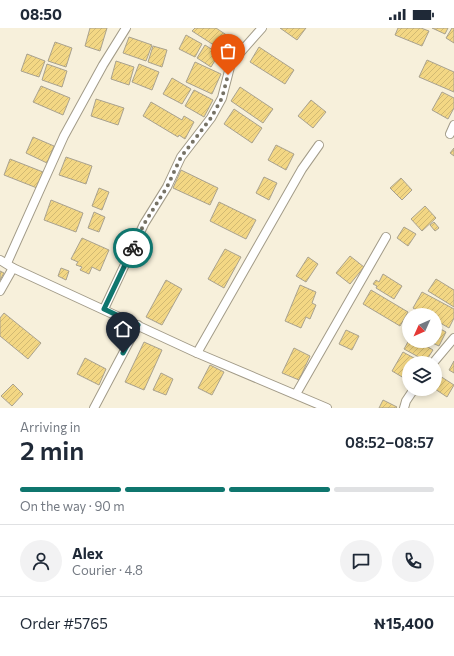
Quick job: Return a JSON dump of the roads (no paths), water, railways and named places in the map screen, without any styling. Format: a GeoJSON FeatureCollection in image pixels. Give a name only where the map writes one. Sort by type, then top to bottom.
{"type":"FeatureCollection","features":[{"type":"Feature","properties":{"kind":"street"},"geometry":{"type":"LineString","coordinates":[[0,291],[7,263],[64,136],[103,65],[126,28]]}},
{"type":"Feature","properties":{"kind":"street"},"geometry":{"type":"LineString","coordinates":[[104,309],[144,224],[167,187],[181,157],[211,118],[222,98],[231,63],[262,28]]}},
{"type":"Feature","properties":{"kind":"street"},"geometry":{"type":"LineString","coordinates":[[450,134],[454,126]]}},
{"type":"Feature","properties":{"kind":"street"},"geometry":{"type":"LineString","coordinates":[[197,353],[302,169],[319,144]]}},
{"type":"Feature","properties":{"kind":"street"},"geometry":{"type":"LineString","coordinates":[[296,394],[386,237]]}},
{"type":"Feature","properties":{"kind":"street"},"geometry":{"type":"LineString","coordinates":[[7,263],[197,353],[327,408]]}},
{"type":"Feature","properties":{"kind":"street"},"geometry":{"type":"LineString","coordinates":[[94,408],[138,325]]}},
{"type":"Feature","properties":{"kind":"street"},"geometry":{"type":"LineString","coordinates":[[439,356],[454,338]]}},
{"type":"Feature","properties":{"kind":"street"},"geometry":{"type":"LineString","coordinates":[[404,408],[409,396]]}}]}
